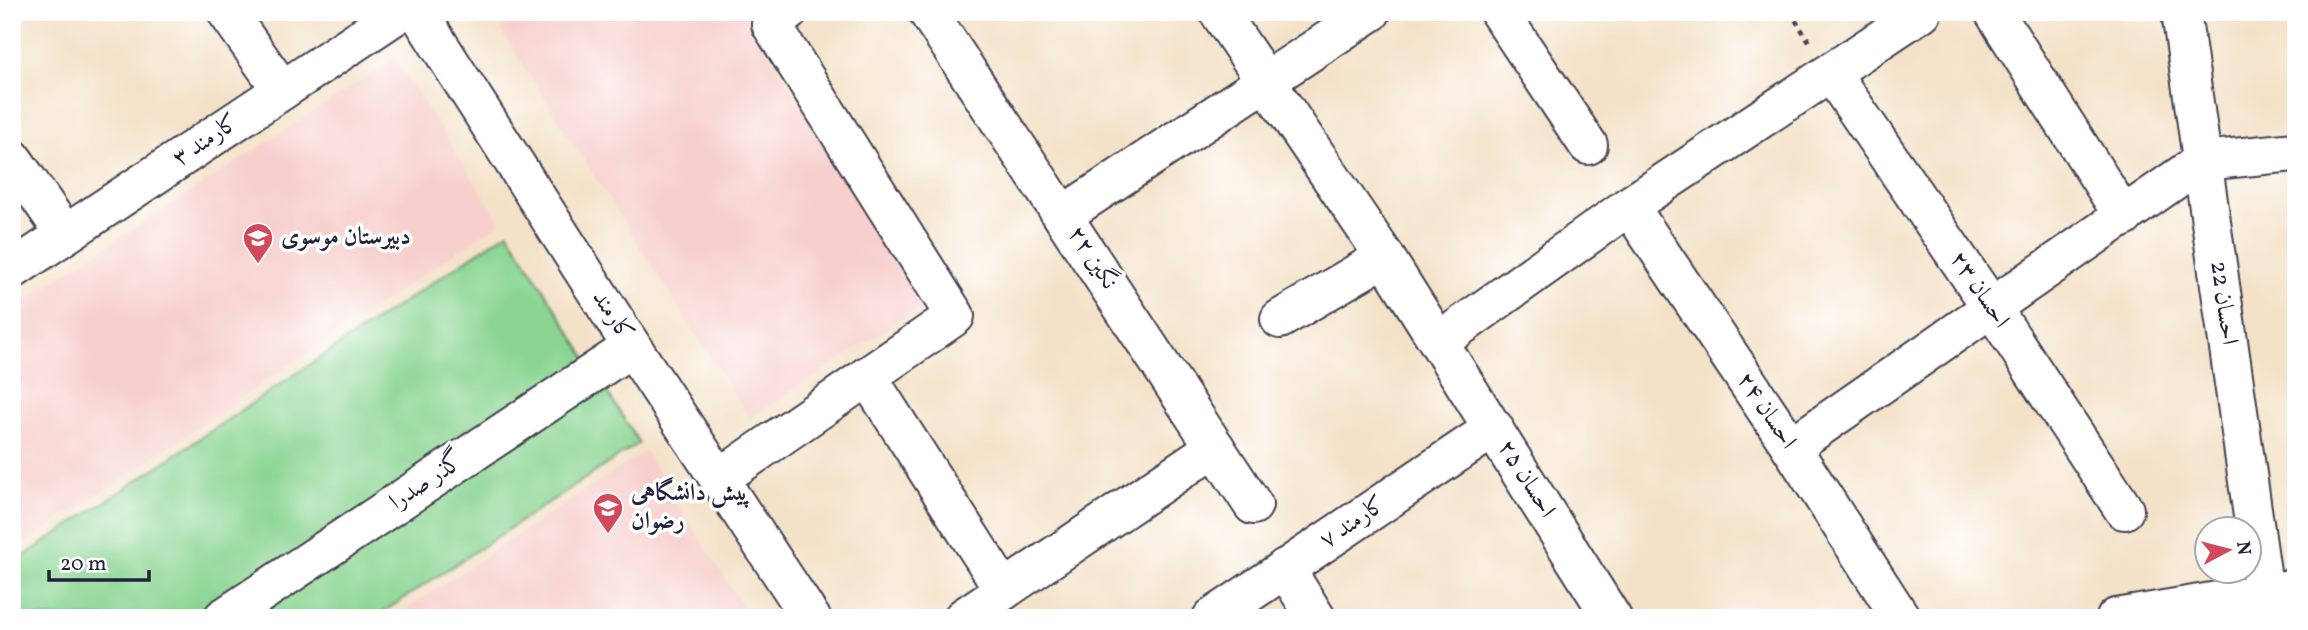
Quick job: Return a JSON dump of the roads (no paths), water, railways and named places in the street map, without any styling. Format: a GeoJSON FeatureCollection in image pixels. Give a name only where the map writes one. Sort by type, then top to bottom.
{"type":"FeatureCollection","features":[{"type":"Feature","properties":{"kind":"street"},"geometry":{"type":"LineString","coordinates":[[227,12],[282,90]]}},
{"type":"Feature","properties":{"kind":"street","name":"کارمند ۳"},"geometry":{"type":"LineString","coordinates":[[12,270],[400,12]]}},
{"type":"Feature","properties":{"kind":"street","name":"کارمند"},"geometry":{"type":"LineString","coordinates":[[418,12],[632,347],[811,618]]}},
{"type":"Feature","properties":{"kind":"street"},"geometry":{"type":"LineString","coordinates":[[720,478],[955,316],[771,24],[788,12]]}},
{"type":"Feature","properties":{"kind":"street","name":"نگین ۲۲"},"geometry":{"type":"LineString","coordinates":[[928,12],[1253,505]]}},
{"type":"Feature","properties":{"kind":"street","name":"احسان ۲۵"},"geometry":{"type":"LineString","coordinates":[[1219,12],[1440,341],[1612,618]]}},
{"type":"Feature","properties":{"kind":"street"},"geometry":{"type":"LineString","coordinates":[[1063,215],[1371,12]]}},
{"type":"Feature","properties":{"kind":"street"},"geometry":{"type":"LineString","coordinates":[[1499,12],[1588,145]]}},
{"type":"Feature","properties":{"kind":"street"},"geometry":{"type":"LineString","coordinates":[[1440,341],[1629,206],[1922,12]]}},
{"type":"Feature","properties":{"kind":"street"},"geometry":{"type":"LineString","coordinates":[[1994,12],[2124,217]]}},
{"type":"Feature","properties":{"kind":"street","name":"احسان 22"},"geometry":{"type":"LineString","coordinates":[[2181,12],[2202,161],[2280,590]]}},
{"type":"Feature","properties":{"kind":"street","name":"احسان ۲۳"},"geometry":{"type":"LineString","coordinates":[[1830,73],[1992,308],[2124,510]]}},
{"type":"Feature","properties":{"kind":"street"},"geometry":{"type":"LineString","coordinates":[[1791,447],[2202,161],[2296,152]]}},
{"type":"Feature","properties":{"kind":"street"},"geometry":{"type":"LineString","coordinates":[[12,158],[65,234]]}},
{"type":"Feature","properties":{"kind":"street","name":"احسان ۲۴"},"geometry":{"type":"LineString","coordinates":[[1629,206],[1791,447],[1901,618]]}},
{"type":"Feature","properties":{"kind":"street"},"geometry":{"type":"LineString","coordinates":[[1280,319],[1385,257]]}},
{"type":"Feature","properties":{"kind":"street","name":"گذر صدرا"},"geometry":{"type":"LineString","coordinates":[[223,618],[632,347]]}},
{"type":"Feature","properties":{"kind":"street"},"geometry":{"type":"LineString","coordinates":[[867,376],[1004,590]]}},
{"type":"Feature","properties":{"kind":"street","name":"کارمند ۷"},"geometry":{"type":"LineString","coordinates":[[1212,618],[1494,428]]}},
{"type":"Feature","properties":{"kind":"street"},"geometry":{"type":"LineString","coordinates":[[963,618],[1215,447]]}},
{"type":"Feature","properties":{"kind":"street"},"geometry":{"type":"LineString","coordinates":[[1285,568],[1316,618]]}},
{"type":"Feature","properties":{"kind":"street"},"geometry":{"type":"LineString","coordinates":[[2116,618],[2280,590]]}},
{"type":"Feature","properties":{"kind":"place","name":"دبیرستان موسوی"},"geometry":{"type":"Point","coordinates":[258,265]}},
{"type":"Feature","properties":{"kind":"place","name":"پیش دانشگاهی رضوان"},"geometry":{"type":"Point","coordinates":[608,535]}}]}
